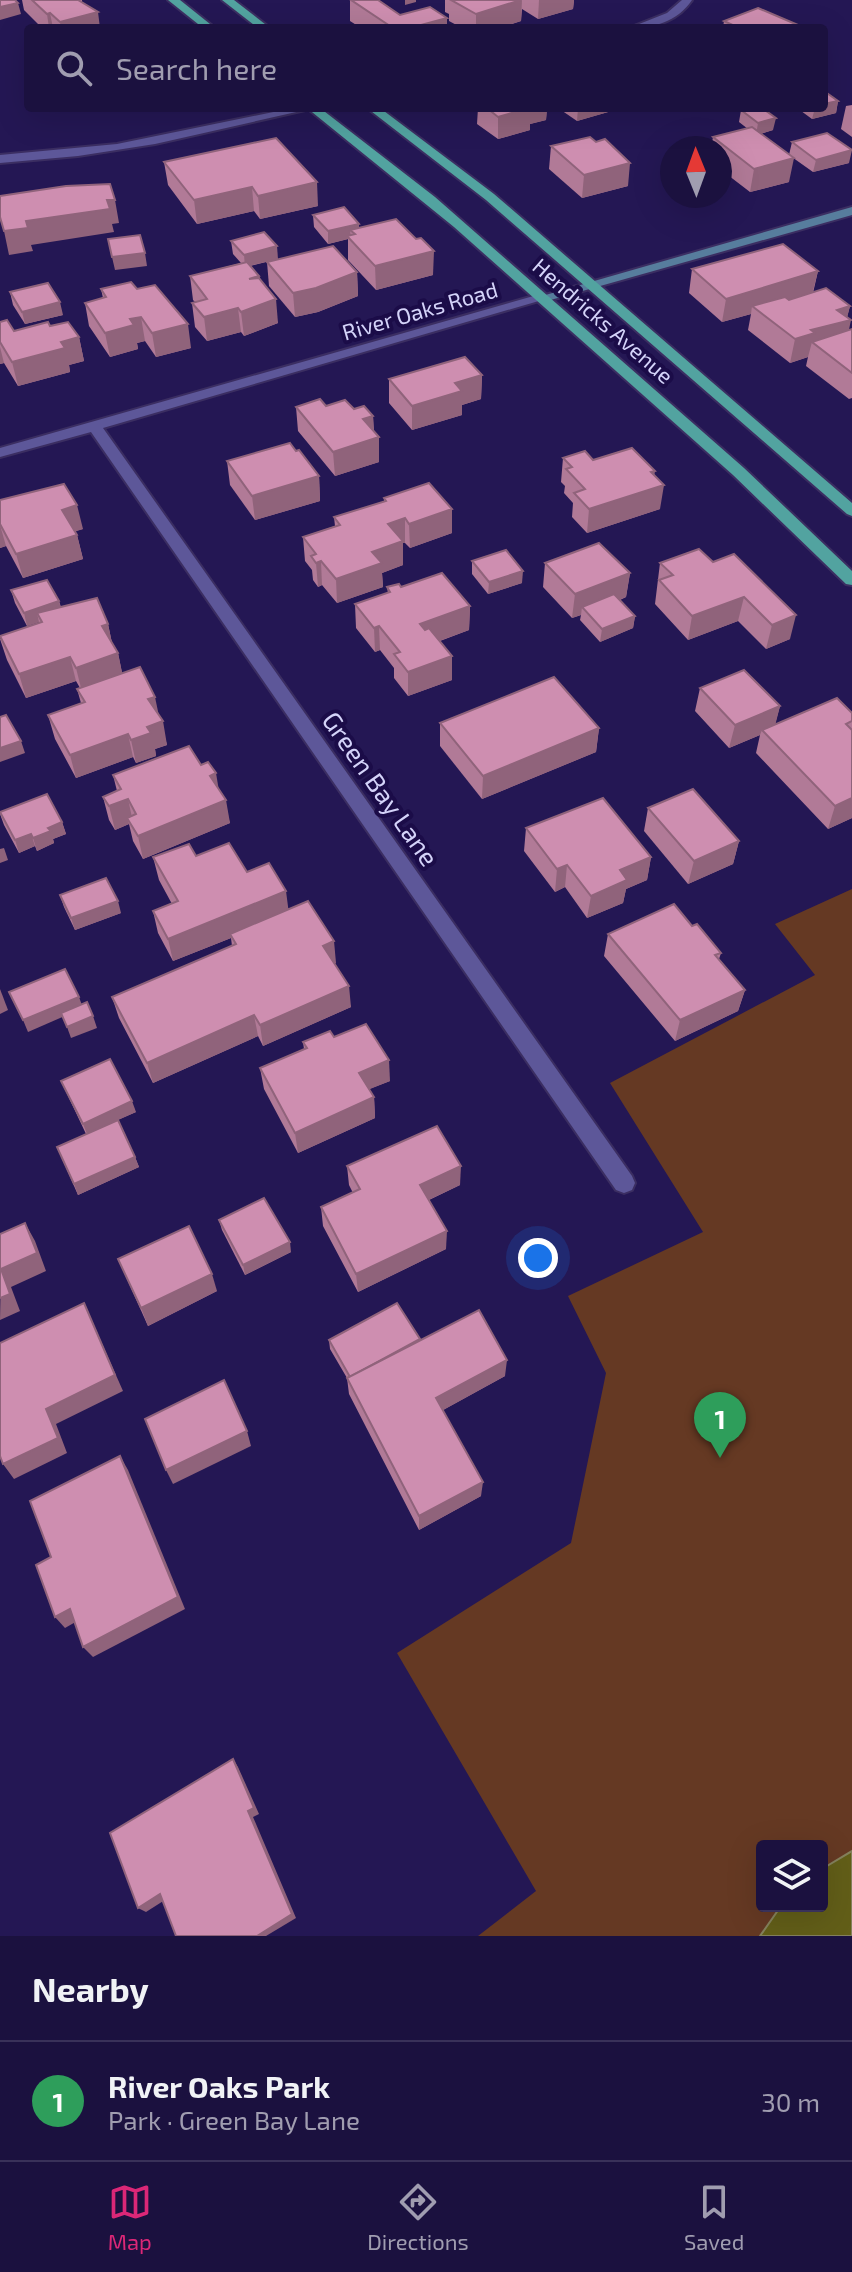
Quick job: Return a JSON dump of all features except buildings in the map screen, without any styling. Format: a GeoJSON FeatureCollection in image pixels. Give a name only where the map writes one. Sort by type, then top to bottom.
{"type":"FeatureCollection","features":[{"type":"Feature","properties":{"kind":"main road"},"geometry":{"type":"LineString","coordinates":[[173,0],[205,24]]}},
{"type":"Feature","properties":{"kind":"main road"},"geometry":{"type":"LineString","coordinates":[[227,0],[260,24]]}},
{"type":"Feature","properties":{"kind":"main road","name":"Hendricks Avenue"},"geometry":{"type":"LineString","coordinates":[[316,112],[360,141],[442,207],[792,518],[852,580]]}},
{"type":"Feature","properties":{"kind":"main road","name":"Hendricks Avenue"},"geometry":{"type":"LineString","coordinates":[[378,112],[490,197],[852,511]]}},
{"type":"Feature","properties":{"kind":"street"},"geometry":{"type":"LineString","coordinates":[[646,24],[668,17],[683,7],[687,0]]}},
{"type":"Feature","properties":{"kind":"street"},"geometry":{"type":"LineString","coordinates":[[0,159],[151,143],[292,112]]}},
{"type":"Feature","properties":{"kind":"street","name":"River Oaks Road"},"geometry":{"type":"LineString","coordinates":[[0,453],[852,211]]}},
{"type":"Feature","properties":{"kind":"street","name":"Green Bay Lane"},"geometry":{"type":"LineString","coordinates":[[94,426],[624,1183]]}},
{"type":"Feature","properties":{"kind":"shaded area"},"geometry":{"type":"Polygon","coordinates":[[[852,889],[852,1851],[828,1865],[828,1840],[756,1840],[756,1912],[777,1912],[760,1936],[478,1936],[536,1891],[397,1653],[571,1543],[606,1373],[568,1296],[703,1232],[610,1083],[815,975],[775,924],[852,889]]]}},
{"type":"Feature","properties":{"kind":"shaded area"},"geometry":{"type":"Polygon","coordinates":[[[852,1851],[852,1936],[760,1936],[777,1912],[828,1912],[828,1865],[852,1851]]]}},
{"type":"Feature","properties":{"kind":"place","name":"River Oaks Park"},"geometry":{"type":"Point","coordinates":[720,1458]}}]}
